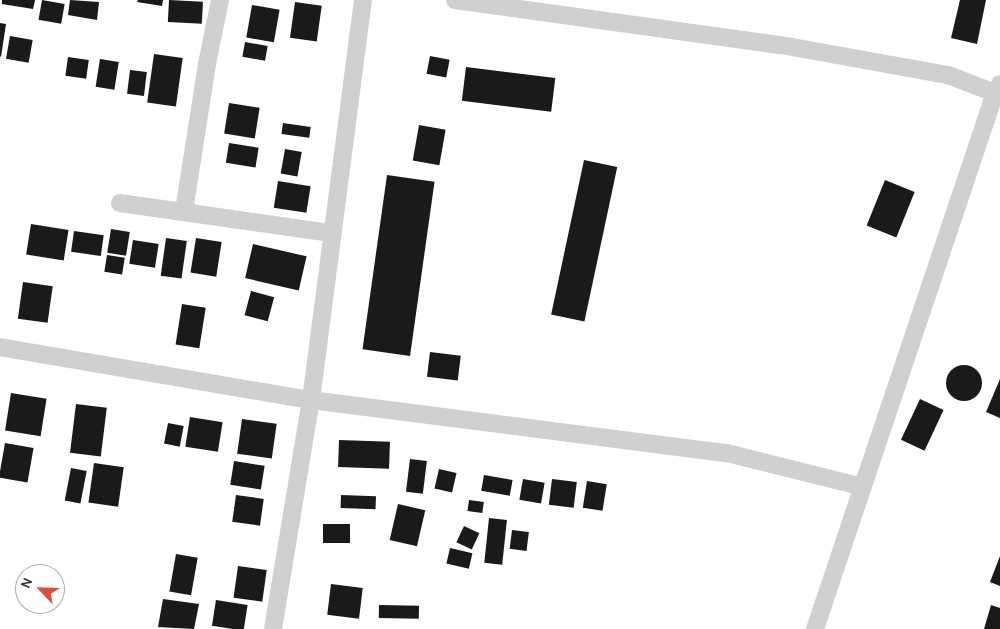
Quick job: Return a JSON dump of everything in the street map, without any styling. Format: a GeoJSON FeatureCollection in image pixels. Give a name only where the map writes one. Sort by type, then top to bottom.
{"type":"FeatureCollection","features":[{"type":"Feature","properties":{"kind":"street"},"geometry":{"type":"LineString","coordinates":[[184,211],[207,64],[220,0]]}},
{"type":"Feature","properties":{"kind":"street"},"geometry":{"type":"LineString","coordinates":[[273,629],[310,400],[362,0]]}},
{"type":"Feature","properties":{"kind":"street"},"geometry":{"type":"LineString","coordinates":[[455,0],[520,4],[781,45],[948,75],[998,90],[815,629]]}},
{"type":"Feature","properties":{"kind":"street"},"geometry":{"type":"LineString","coordinates":[[120,203],[332,234]]}},
{"type":"Feature","properties":{"kind":"street"},"geometry":{"type":"LineString","coordinates":[[0,347],[310,400],[727,453],[863,487]]}},
{"type":"Feature","properties":{"kind":"building"},"geometry":{"type":"Polygon","coordinates":[[[2,0],[35,0],[33,9],[2,4],[2,0]]]}},
{"type":"Feature","properties":{"kind":"building"},"geometry":{"type":"Polygon","coordinates":[[[42,0],[65,4],[61,24],[39,20],[42,0]]]}},
{"type":"Feature","properties":{"kind":"building"},"geometry":{"type":"Polygon","coordinates":[[[70,0],[99,2],[97,20],[68,15],[70,0]]]}},
{"type":"Feature","properties":{"kind":"building"},"geometry":{"type":"Polygon","coordinates":[[[138,0],[163,0],[162,6],[137,2],[138,0]]]}},
{"type":"Feature","properties":{"kind":"building"},"geometry":{"type":"Polygon","coordinates":[[[169,0],[203,2],[202,24],[168,22],[169,0]]]}},
{"type":"Feature","properties":{"kind":"building"},"geometry":{"type":"Polygon","coordinates":[[[960,0],[986,0],[977,44],[951,38],[960,0]]]}},
{"type":"Feature","properties":{"kind":"building"},"geometry":{"type":"Polygon","coordinates":[[[295,2],[322,6],[317,41],[290,38],[295,2]]]}},
{"type":"Feature","properties":{"kind":"building"},"geometry":{"type":"Polygon","coordinates":[[[252,5],[280,10],[274,42],[246,37],[252,5]]]}},
{"type":"Feature","properties":{"kind":"building"},"geometry":{"type":"Polygon","coordinates":[[[0,23],[6,24],[1,57],[0,56],[0,23]]]}},
{"type":"Feature","properties":{"kind":"building"},"geometry":{"type":"Polygon","coordinates":[[[10,36],[33,40],[29,63],[6,59],[10,36]]]}},
{"type":"Feature","properties":{"kind":"building"},"geometry":{"type":"Polygon","coordinates":[[[245,42],[268,46],[265,61],[242,57],[245,42]]]}},
{"type":"Feature","properties":{"kind":"building"},"geometry":{"type":"Polygon","coordinates":[[[154,54],[183,58],[176,107],[147,103],[154,54]]]}},
{"type":"Feature","properties":{"kind":"building"},"geometry":{"type":"Polygon","coordinates":[[[430,56],[450,60],[446,77],[427,74],[430,56]]]}},
{"type":"Feature","properties":{"kind":"building"},"geometry":{"type":"Polygon","coordinates":[[[68,57],[89,60],[86,79],[65,76],[68,57]]]}},
{"type":"Feature","properties":{"kind":"building"},"geometry":{"type":"Polygon","coordinates":[[[100,59],[119,62],[114,90],[96,87],[100,59]]]}},
{"type":"Feature","properties":{"kind":"building"},"geometry":{"type":"Polygon","coordinates":[[[466,67],[555,78],[551,112],[462,101],[466,67]]]}},
{"type":"Feature","properties":{"kind":"building"},"geometry":{"type":"Polygon","coordinates":[[[130,70],[147,72],[144,96],[127,94],[130,70]]]}},
{"type":"Feature","properties":{"kind":"building"},"geometry":{"type":"Polygon","coordinates":[[[229,103],[260,108],[255,138],[224,134],[229,103]]]}},
{"type":"Feature","properties":{"kind":"building"},"geometry":{"type":"Polygon","coordinates":[[[283,123],[311,127],[309,138],[281,134],[283,123]]]}},
{"type":"Feature","properties":{"kind":"building"},"geometry":{"type":"Polygon","coordinates":[[[419,125],[446,130],[439,165],[413,160],[419,125]]]}},
{"type":"Feature","properties":{"kind":"building"},"geometry":{"type":"Polygon","coordinates":[[[229,143],[259,148],[256,167],[226,163],[229,143]]]}},
{"type":"Feature","properties":{"kind":"building"},"geometry":{"type":"Polygon","coordinates":[[[285,149],[302,152],[297,177],[281,174],[285,149]]]}},
{"type":"Feature","properties":{"kind":"building"},"geometry":{"type":"Polygon","coordinates":[[[584,160],[617,167],[584,322],[551,315],[584,160]]]}},
{"type":"Feature","properties":{"kind":"building"},"geometry":{"type":"Polygon","coordinates":[[[387,175],[435,182],[410,356],[363,349],[387,175]]]}},
{"type":"Feature","properties":{"kind":"building"},"geometry":{"type":"Polygon","coordinates":[[[885,180],[915,192],[896,237],[867,225],[885,180]]]}},
{"type":"Feature","properties":{"kind":"building"},"geometry":{"type":"Polygon","coordinates":[[[278,181],[311,186],[306,213],[274,208],[278,181]]]}},
{"type":"Feature","properties":{"kind":"building"},"geometry":{"type":"Polygon","coordinates":[[[31,224],[69,230],[64,261],[26,255],[31,224]]]}},
{"type":"Feature","properties":{"kind":"building"},"geometry":{"type":"Polygon","coordinates":[[[111,229],[130,232],[126,256],[107,253],[111,229]]]}},
{"type":"Feature","properties":{"kind":"building"},"geometry":{"type":"Polygon","coordinates":[[[74,231],[104,235],[101,256],[71,252],[74,231]]]}},
{"type":"Feature","properties":{"kind":"building"},"geometry":{"type":"Polygon","coordinates":[[[166,238],[187,241],[182,279],[161,276],[166,238]]]}},
{"type":"Feature","properties":{"kind":"building"},"geometry":{"type":"Polygon","coordinates":[[[196,238],[222,242],[216,277],[191,273],[196,238]]]}},
{"type":"Feature","properties":{"kind":"building"},"geometry":{"type":"Polygon","coordinates":[[[133,240],[159,244],[155,268],[129,264],[133,240]]]}},
{"type":"Feature","properties":{"kind":"building"},"geometry":{"type":"Polygon","coordinates":[[[253,244],[307,256],[299,290],[245,278],[253,244]]]}},
{"type":"Feature","properties":{"kind":"building"},"geometry":{"type":"Polygon","coordinates":[[[107,255],[125,258],[122,275],[104,272],[107,255]]]}},
{"type":"Feature","properties":{"kind":"building"},"geometry":{"type":"Polygon","coordinates":[[[23,282],[53,286],[48,323],[18,319],[23,282]]]}},
{"type":"Feature","properties":{"kind":"building"},"geometry":{"type":"Polygon","coordinates":[[[251,291],[274,297],[268,321],[245,315],[251,291]]]}},
{"type":"Feature","properties":{"kind":"building"},"geometry":{"type":"Polygon","coordinates":[[[182,304],[206,308],[199,348],[176,344],[182,304]]]}},
{"type":"Feature","properties":{"kind":"building"},"geometry":{"type":"Polygon","coordinates":[[[430,352],[461,356],[458,381],[427,377],[430,352]]]}},
{"type":"Feature","properties":{"kind":"building"},"geometry":{"type":"Polygon","coordinates":[[[964,365],[971,366],[977,370],[981,376],[981,390],[977,396],[971,400],[964,401],[957,400],[951,396],[947,390],[946,383],[947,376],[951,370],[957,366],[964,365]]]}},
{"type":"Feature","properties":{"kind":"building"},"geometry":{"type":"Polygon","coordinates":[[[1000,379],[1000,418],[986,412],[1000,379]]]}},
{"type":"Feature","properties":{"kind":"building"},"geometry":{"type":"Polygon","coordinates":[[[11,393],[47,399],[41,436],[5,431],[11,393]]]}},
{"type":"Feature","properties":{"kind":"building"},"geometry":{"type":"Polygon","coordinates":[[[920,399],[944,410],[925,451],[901,440],[920,399]]]}},
{"type":"Feature","properties":{"kind":"building"},"geometry":{"type":"Polygon","coordinates":[[[76,404],[107,408],[101,456],[70,453],[76,404]]]}},
{"type":"Feature","properties":{"kind":"building"},"geometry":{"type":"Polygon","coordinates":[[[190,417],[223,422],[218,452],[185,447],[190,417]]]}},
{"type":"Feature","properties":{"kind":"building"},"geometry":{"type":"Polygon","coordinates":[[[242,419],[277,424],[272,459],[237,454],[242,419]]]}},
{"type":"Feature","properties":{"kind":"building"},"geometry":{"type":"Polygon","coordinates":[[[168,423],[184,426],[180,447],[164,444],[168,423]]]}},
{"type":"Feature","properties":{"kind":"building"},"geometry":{"type":"Polygon","coordinates":[[[339,440],[390,442],[389,469],[338,467],[339,440]]]}},
{"type":"Feature","properties":{"kind":"building"},"geometry":{"type":"Polygon","coordinates":[[[5,443],[34,448],[27,483],[0,478],[5,443]]]}},
{"type":"Feature","properties":{"kind":"building"},"geometry":{"type":"Polygon","coordinates":[[[410,459],[427,461],[423,494],[406,492],[410,459]]]}},
{"type":"Feature","properties":{"kind":"building"},"geometry":{"type":"Polygon","coordinates":[[[234,461],[265,466],[261,490],[230,485],[234,461]]]}},
{"type":"Feature","properties":{"kind":"building"},"geometry":{"type":"Polygon","coordinates":[[[94,463],[124,467],[118,507],[88,503],[94,463]]]}},
{"type":"Feature","properties":{"kind":"building"},"geometry":{"type":"Polygon","coordinates":[[[71,468],[87,471],[80,503],[65,500],[71,468]]]}},
{"type":"Feature","properties":{"kind":"building"},"geometry":{"type":"Polygon","coordinates":[[[439,469],[457,473],[452,493],[435,488],[439,469]]]}},
{"type":"Feature","properties":{"kind":"building"},"geometry":{"type":"Polygon","coordinates":[[[484,475],[513,480],[510,496],[481,491],[484,475]]]}},
{"type":"Feature","properties":{"kind":"building"},"geometry":{"type":"Polygon","coordinates":[[[523,479],[545,483],[541,504],[519,500],[523,479]]]}},
{"type":"Feature","properties":{"kind":"building"},"geometry":{"type":"Polygon","coordinates":[[[552,479],[577,482],[574,508],[549,505],[552,479]]]}},
{"type":"Feature","properties":{"kind":"building"},"geometry":{"type":"Polygon","coordinates":[[[587,481],[607,484],[603,511],[583,508],[587,481]]]}},
{"type":"Feature","properties":{"kind":"building"},"geometry":{"type":"Polygon","coordinates":[[[236,495],[264,499],[260,526],[232,522],[236,495]]]}},
{"type":"Feature","properties":{"kind":"building"},"geometry":{"type":"Polygon","coordinates":[[[341,495],[376,496],[376,509],[341,508],[341,495]]]}},
{"type":"Feature","properties":{"kind":"building"},"geometry":{"type":"Polygon","coordinates":[[[469,500],[484,502],[482,513],[467,511],[469,500]]]}},
{"type":"Feature","properties":{"kind":"building"},"geometry":{"type":"Polygon","coordinates":[[[398,504],[425,510],[417,546],[390,540],[398,504]]]}},
{"type":"Feature","properties":{"kind":"building"},"geometry":{"type":"Polygon","coordinates":[[[489,518],[507,520],[502,565],[484,563],[489,518]]]}},
{"type":"Feature","properties":{"kind":"building"},"geometry":{"type":"Polygon","coordinates":[[[323,524],[350,524],[350,543],[323,543],[323,524]]]}},
{"type":"Feature","properties":{"kind":"building"},"geometry":{"type":"Polygon","coordinates":[[[464,526],[479,533],[472,549],[456,542],[464,526]]]}},
{"type":"Feature","properties":{"kind":"building"},"geometry":{"type":"Polygon","coordinates":[[[512,530],[529,532],[527,551],[510,549],[512,530]]]}},
{"type":"Feature","properties":{"kind":"building"},"geometry":{"type":"Polygon","coordinates":[[[450,548],[472,553],[469,569],[446,564],[450,548]]]}},
{"type":"Feature","properties":{"kind":"building"},"geometry":{"type":"Polygon","coordinates":[[[176,554],[198,558],[191,595],[169,591],[176,554]]]}},
{"type":"Feature","properties":{"kind":"building"},"geometry":{"type":"Polygon","coordinates":[[[1000,556],[1000,586],[990,582],[1000,556]]]}},
{"type":"Feature","properties":{"kind":"building"},"geometry":{"type":"Polygon","coordinates":[[[238,566],[267,570],[262,602],[234,598],[238,566]]]}},
{"type":"Feature","properties":{"kind":"building"},"geometry":{"type":"Polygon","coordinates":[[[331,584],[363,588],[359,619],[327,615],[331,584]]]}},
{"type":"Feature","properties":{"kind":"building"},"geometry":{"type":"Polygon","coordinates":[[[163,599],[199,604],[194,629],[158,627],[163,599]]]}},
{"type":"Feature","properties":{"kind":"building"},"geometry":{"type":"Polygon","coordinates":[[[216,600],[248,605],[244,629],[212,626],[216,600]]]}},
{"type":"Feature","properties":{"kind":"building"},"geometry":{"type":"Polygon","coordinates":[[[379,605],[419,606],[419,619],[379,618],[379,605]]]}},
{"type":"Feature","properties":{"kind":"building"},"geometry":{"type":"Polygon","coordinates":[[[991,605],[1000,608],[1000,629],[984,629],[991,605]]]}}]}
